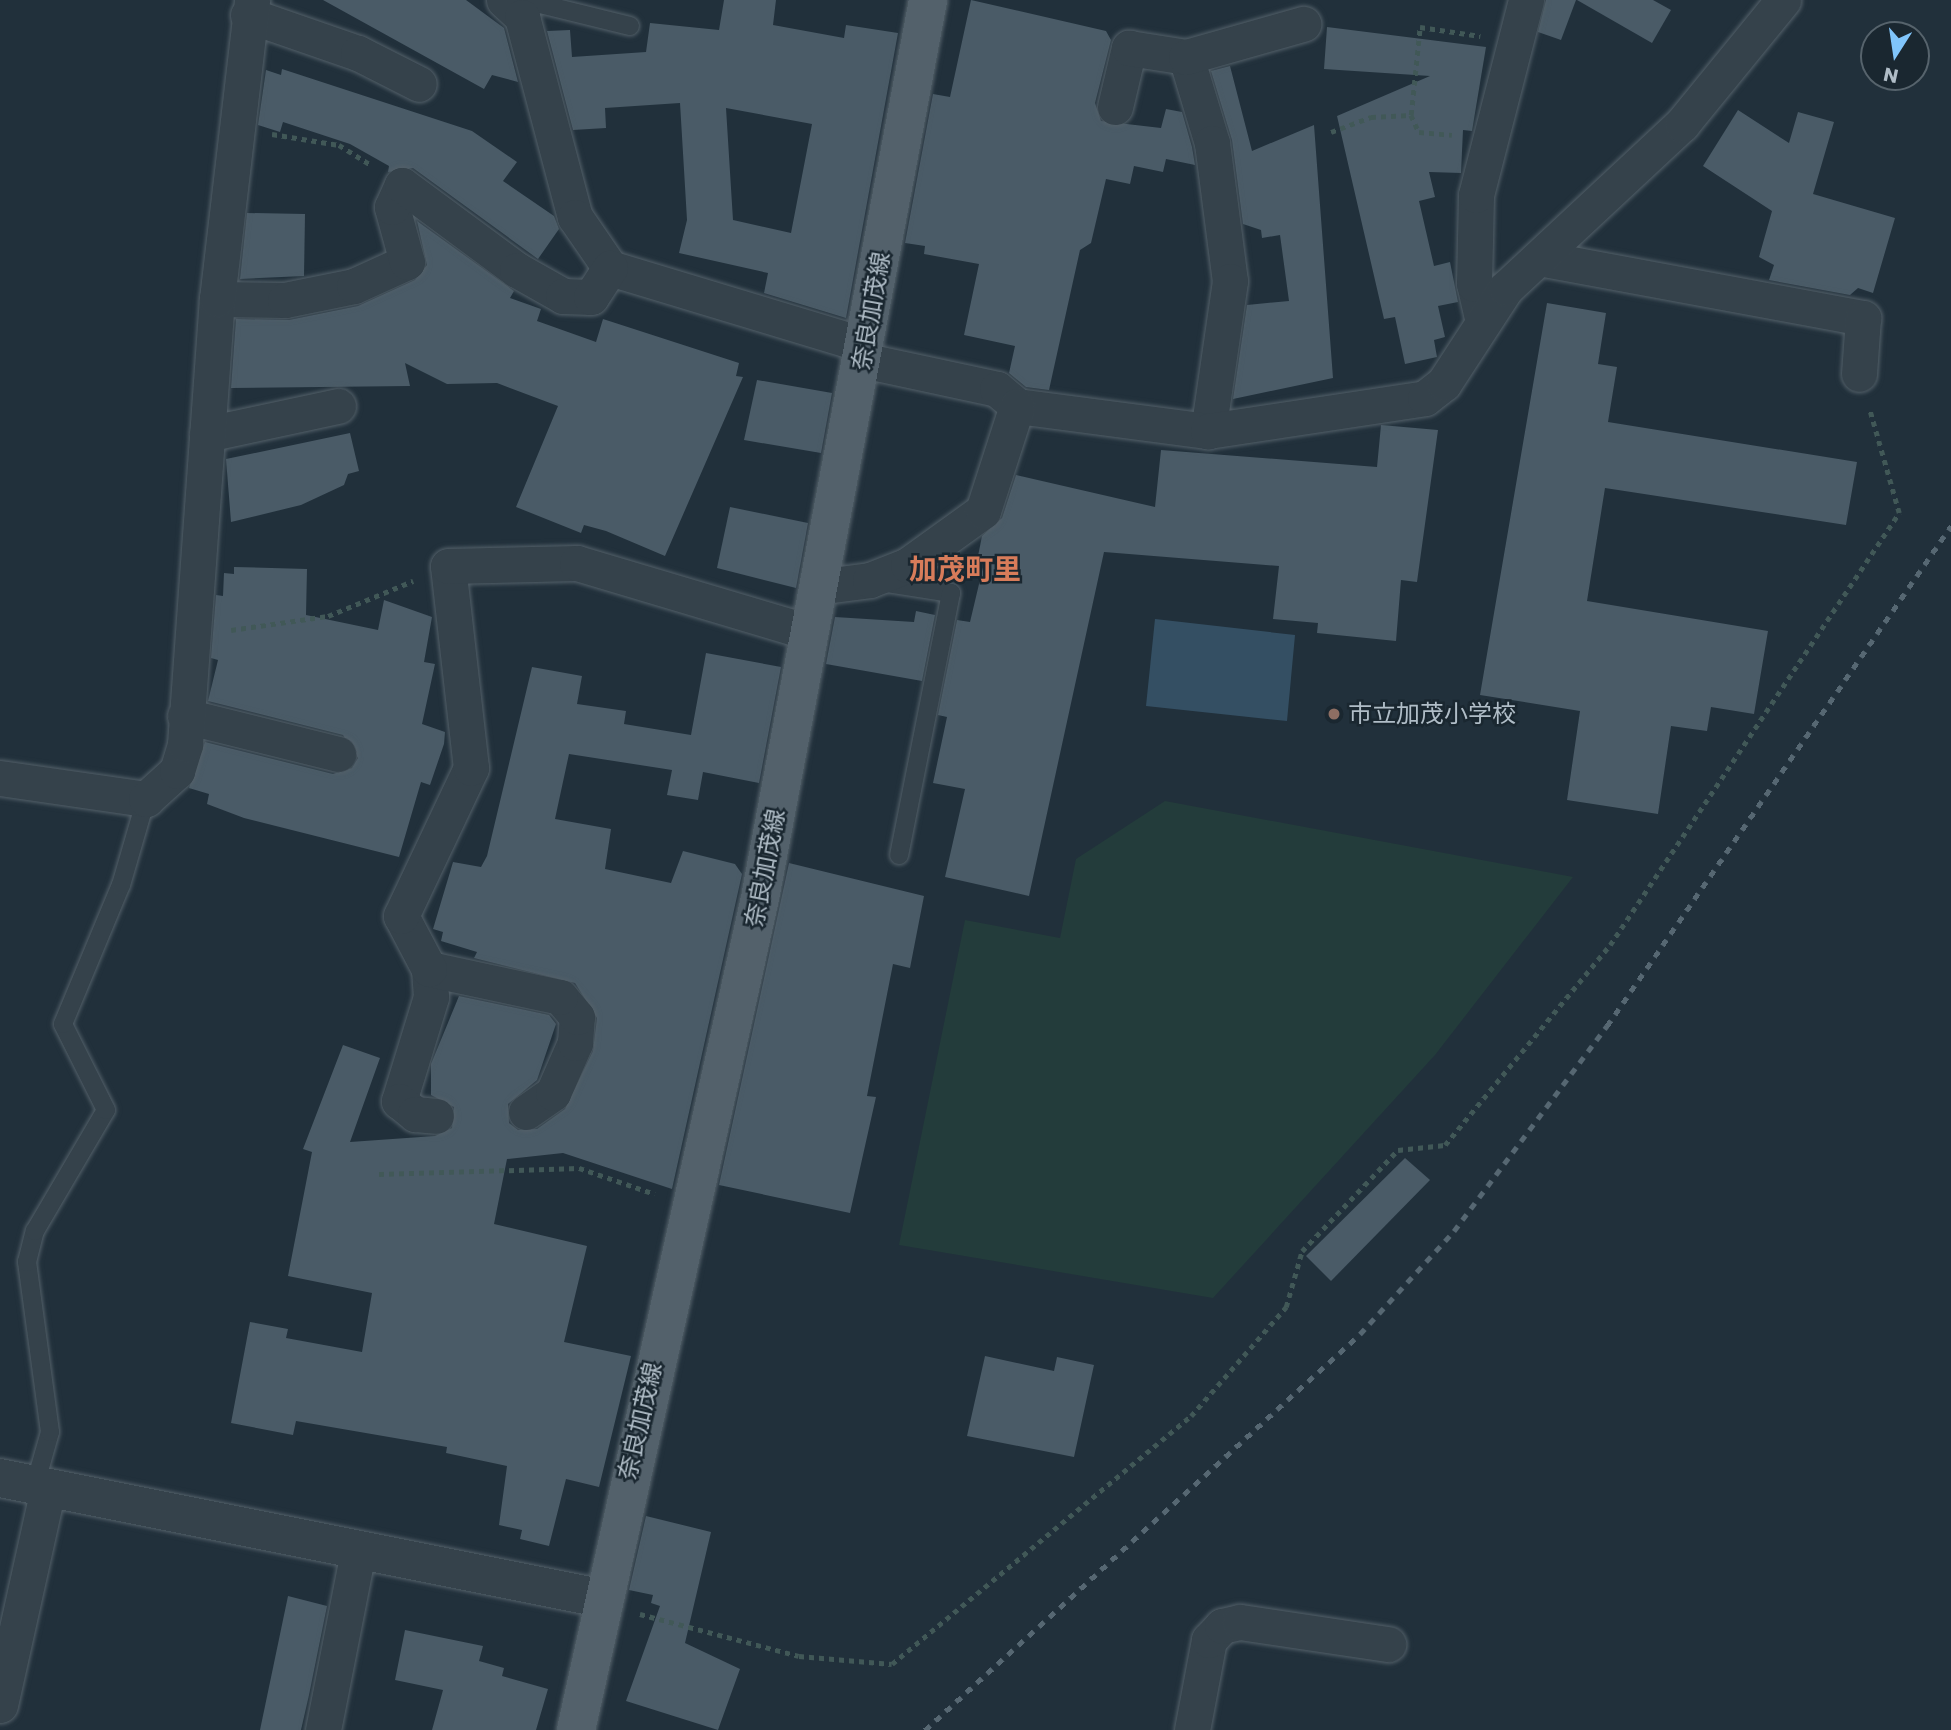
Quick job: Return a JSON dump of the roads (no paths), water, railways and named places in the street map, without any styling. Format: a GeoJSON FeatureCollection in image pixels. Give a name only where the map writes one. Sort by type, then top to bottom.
{"type":"FeatureCollection","features":[{"type":"Feature","properties":{"kind":"main road","name":"奈良加茂線"},"geometry":{"type":"LineString","coordinates":[[576,1730],[600,1598],[760,898],[928,0]]}},
{"type":"Feature","properties":{"kind":"street"},"geometry":{"type":"LineString","coordinates":[[504,0],[522,17],[575,217],[610,268],[864,353],[997,388],[1017,406],[1208,431],[1425,398],[1444,383],[1506,288],[1682,124],[1783,0]]}},
{"type":"Feature","properties":{"kind":"street"},"geometry":{"type":"LineString","coordinates":[[1483,322],[1474,284],[1474,237],[1488,139],[1526,0]]}},
{"type":"Feature","properties":{"kind":"street"},"geometry":{"type":"LineString","coordinates":[[0,778],[146,799],[177,771],[185,716],[217,299],[250,8],[358,53],[419,84]]}},
{"type":"Feature","properties":{"kind":"street"},"geometry":{"type":"LineString","coordinates":[[1115,107],[1129,48],[1186,57],[1303,24]]}},
{"type":"Feature","properties":{"kind":"street"},"geometry":{"type":"LineString","coordinates":[[1186,57],[1212,143],[1230,281],[1208,431]]}},
{"type":"Feature","properties":{"kind":"street"},"geometry":{"type":"LineString","coordinates":[[217,299],[285,300],[354,286],[407,262],[392,207],[402,185],[517,270],[563,296],[591,297],[610,268]]}},
{"type":"Feature","properties":{"kind":"street"},"geometry":{"type":"LineString","coordinates":[[1539,258],[1863,318],[1859,374]]}},
{"type":"Feature","properties":{"kind":"street"},"geometry":{"type":"LineString","coordinates":[[207,434],[338,405]]}},
{"type":"Feature","properties":{"kind":"street"},"geometry":{"type":"LineString","coordinates":[[817,587],[870,580],[938,548],[983,511],[1017,406]]}},
{"type":"Feature","properties":{"kind":"street"},"geometry":{"type":"LineString","coordinates":[[436,1116],[415,1114],[399,1101],[431,996],[429,969],[401,916],[471,768],[448,566],[576,563],[809,632]]}},
{"type":"Feature","properties":{"kind":"street"},"geometry":{"type":"LineString","coordinates":[[185,716],[338,754]]}},
{"type":"Feature","properties":{"kind":"street"},"geometry":{"type":"LineString","coordinates":[[429,969],[561,997],[576,1017],[575,1043],[554,1093],[526,1112]]}},
{"type":"Feature","properties":{"kind":"street"},"geometry":{"type":"LineString","coordinates":[[0,1705],[28,1484],[600,1598]]}},
{"type":"Feature","properties":{"kind":"street"},"geometry":{"type":"LineString","coordinates":[[323,1730],[358,1551]]}},
{"type":"Feature","properties":{"kind":"street"},"geometry":{"type":"LineString","coordinates":[[1192,1730],[1209,1640],[1222,1626],[1240,1622],[1388,1644]]}},
{"type":"Feature","properties":{"kind":"lane"},"geometry":{"type":"LineString","coordinates":[[524,0],[630,26]]}},
{"type":"Feature","properties":{"kind":"lane"},"geometry":{"type":"LineString","coordinates":[[870,580],[951,593],[899,855]]}},
{"type":"Feature","properties":{"kind":"lane"},"geometry":{"type":"LineString","coordinates":[[28,1484],[50,1432],[27,1262],[35,1231],[106,1110],[63,1024],[121,885],[146,799]]}},
{"type":"Feature","properties":{"kind":"water"},"geometry":{"type":"Polygon","coordinates":[[[1155,619],[1295,635],[1287,721],[1146,706],[1155,619]]]}},
{"type":"Feature","properties":{"kind":"railway"},"geometry":{"type":"LineString","coordinates":[[925,1730],[1360,1334],[1454,1231],[1607,1026],[1951,526]]}},
{"type":"Feature","properties":{"kind":"place","name":"市立加茂小学校"},"geometry":{"type":"Point","coordinates":[1334,714]}},
{"type":"Feature","properties":{"kind":"district","name":"加茂町里"},"geometry":{"type":"Point","coordinates":[965,570]}}]}
